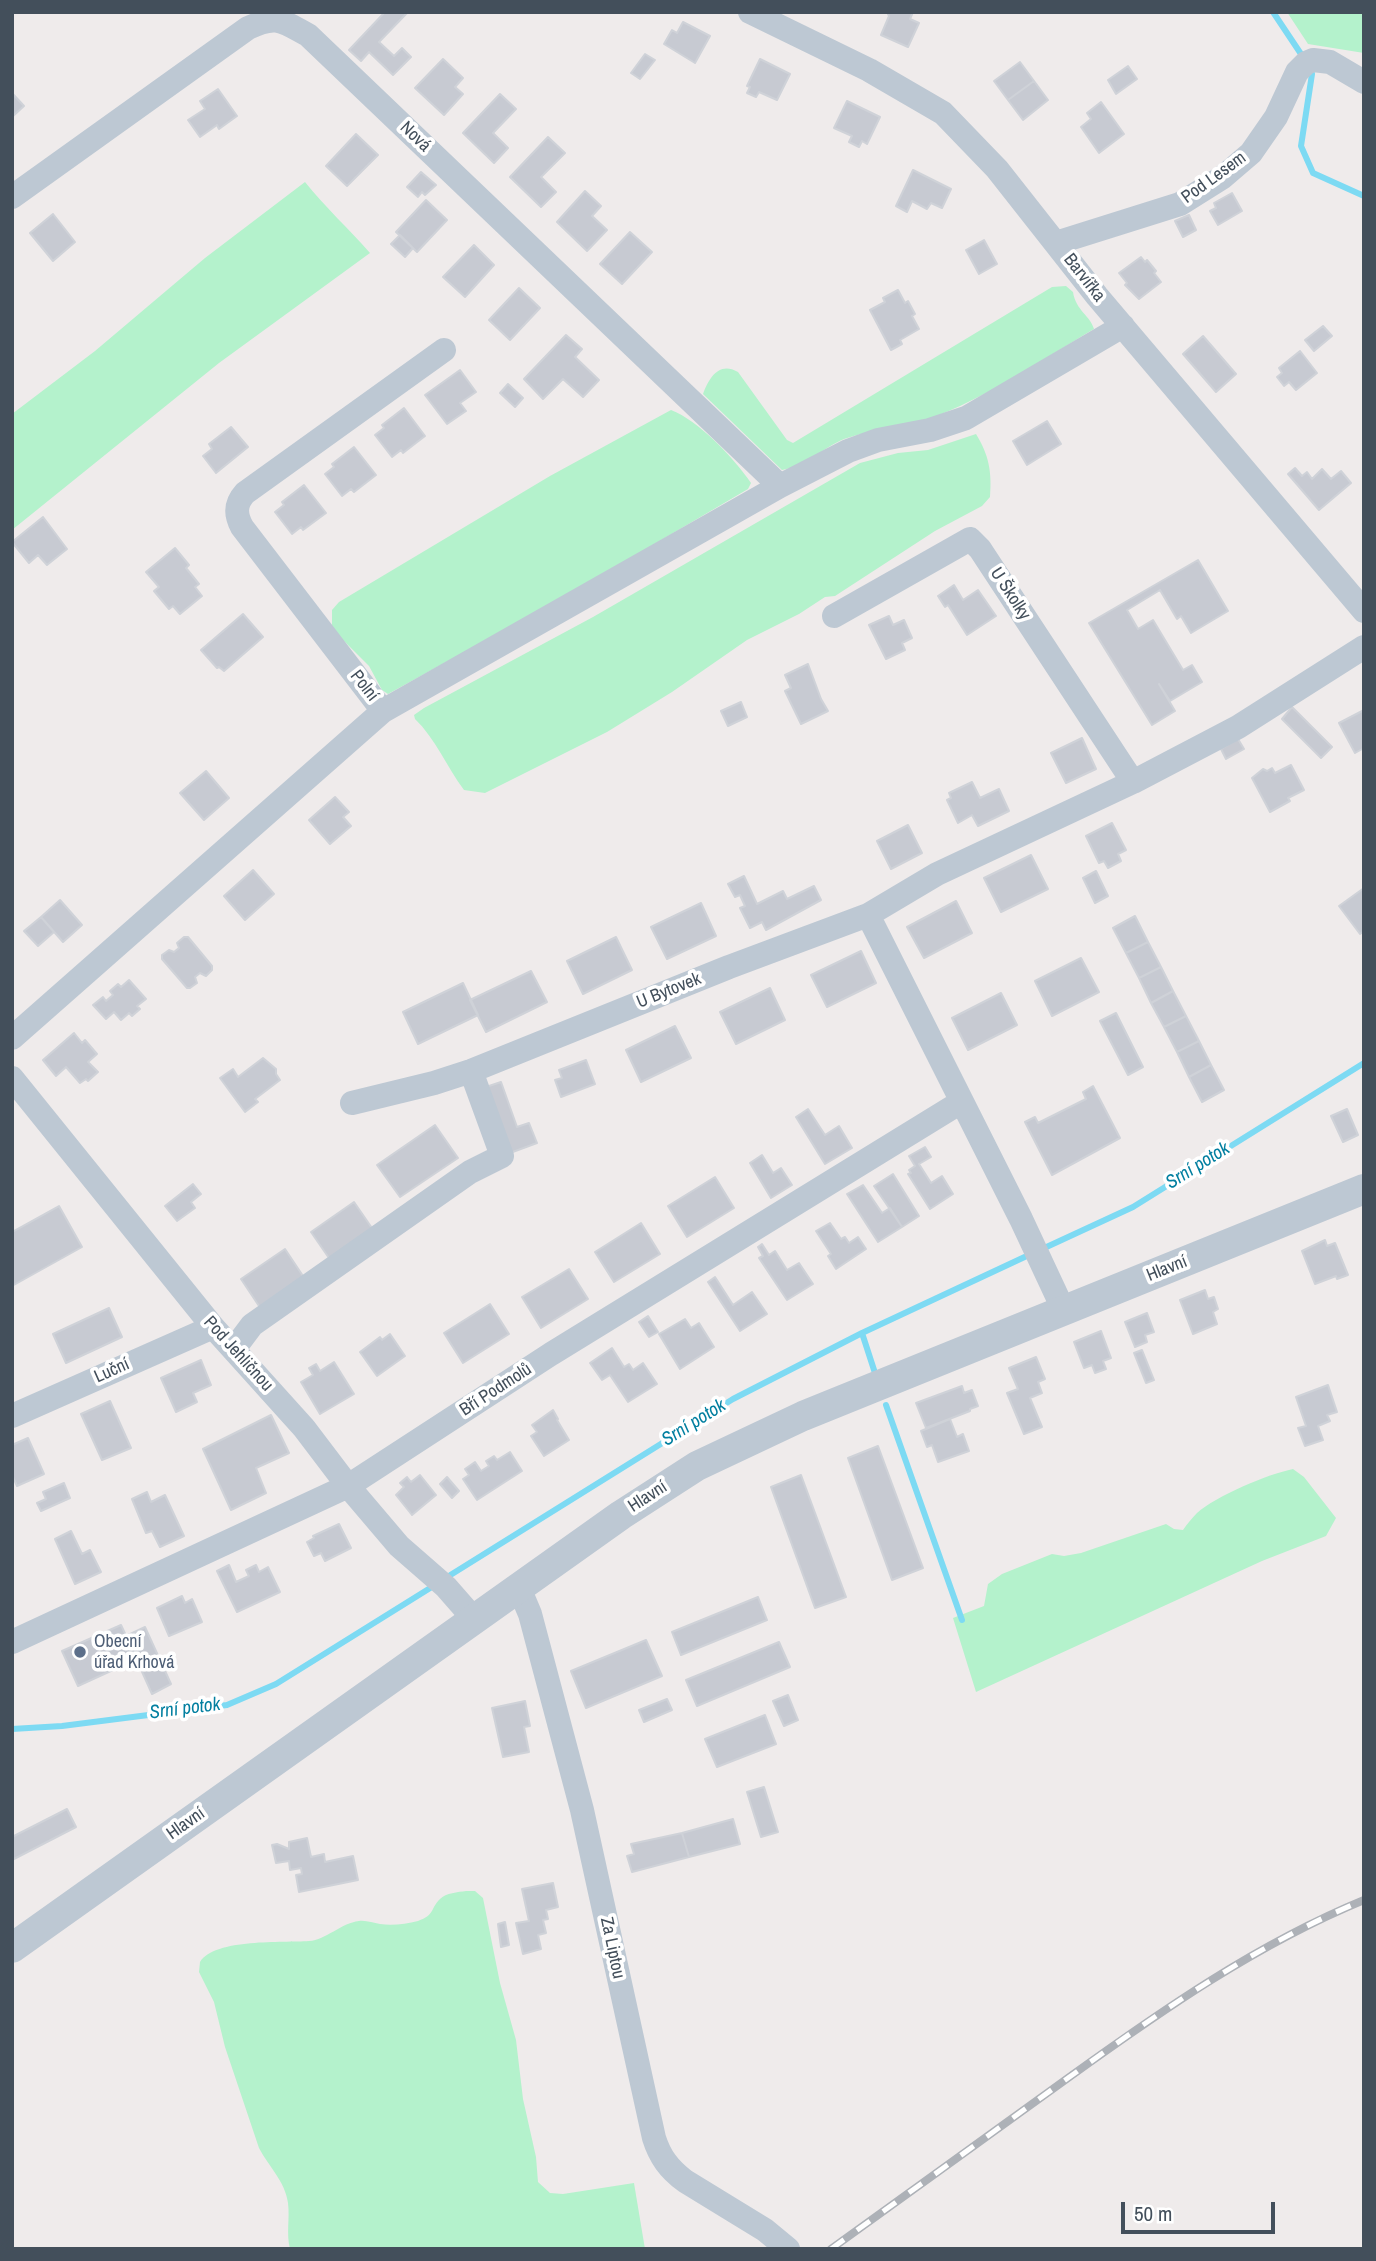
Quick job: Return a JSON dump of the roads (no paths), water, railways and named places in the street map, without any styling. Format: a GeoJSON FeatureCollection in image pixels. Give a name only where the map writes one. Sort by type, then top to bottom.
{"type":"FeatureCollection","features":[{"type":"Feature","properties":{"kind":"street","name":"Barvířka"},"geometry":{"type":"LineString","coordinates":[[750,12],[869,70],[943,113],[997,169],[1123,327],[1364,611]]}},
{"type":"Feature","properties":{"kind":"street","name":"Nová"},"geometry":{"type":"LineString","coordinates":[[12,197],[248,28],[266,19],[282,21],[308,35],[780,486]]}},
{"type":"Feature","properties":{"kind":"street","name":"Pod Lesem"},"geometry":{"type":"LineString","coordinates":[[1056,243],[1180,204],[1223,177],[1251,153],[1276,117],[1297,72],[1306,63],[1314,60],[1330,62],[1364,82]]}},
{"type":"Feature","properties":{"kind":"street"},"geometry":{"type":"LineString","coordinates":[[383,711],[780,486],[848,451],[878,440],[930,430],[966,418],[1123,327]]}},
{"type":"Feature","properties":{"kind":"street","name":"Polní"},"geometry":{"type":"LineString","coordinates":[[12,1038],[383,711],[242,527],[236,517],[237,506],[245,493],[444,350]]}},
{"type":"Feature","properties":{"kind":"street","name":"U Školky"},"geometry":{"type":"LineString","coordinates":[[834,616],[970,539],[980,549],[1133,782]]}},
{"type":"Feature","properties":{"kind":"street"},"geometry":{"type":"LineString","coordinates":[[1064,1311],[868,915],[937,874],[1133,782],[1238,727],[1364,647]]}},
{"type":"Feature","properties":{"kind":"street","name":"U Bytovek"},"geometry":{"type":"LineString","coordinates":[[352,1103],[434,1083],[471,1070],[729,967],[868,915]]}},
{"type":"Feature","properties":{"kind":"street"},"geometry":{"type":"LineString","coordinates":[[234,1349],[252,1325],[470,1172],[502,1156],[471,1070]]}},
{"type":"Feature","properties":{"kind":"street","name":"Pod Jehličnou"},"geometry":{"type":"LineString","coordinates":[[12,1078],[213,1327],[304,1428],[399,1546],[438,1579],[474,1619]]}},
{"type":"Feature","properties":{"kind":"street","name":"Bří Podmolů"},"geometry":{"type":"LineString","coordinates":[[12,1642],[348,1486],[551,1354],[961,1102]]}},
{"type":"Feature","properties":{"kind":"street","name":"Hlavní"},"geometry":{"type":"LineString","coordinates":[[12,1948],[657,1490],[722,1454],[827,1406],[1364,1189]]}},
{"type":"Feature","properties":{"kind":"street","name":"Luční"},"geometry":{"type":"LineString","coordinates":[[12,1416],[213,1327]]}},
{"type":"Feature","properties":{"kind":"street","name":"Za Liptou"},"geometry":{"type":"LineString","coordinates":[[519,1588],[530,1614],[582,1810],[654,2138],[660,2154],[675,2174],[685,2182],[765,2230],[788,2249]]}},
{"type":"Feature","properties":{"kind":"waterway"},"geometry":{"type":"LineString","coordinates":[[1273,12],[1303,57]]}},
{"type":"Feature","properties":{"kind":"waterway"},"geometry":{"type":"LineString","coordinates":[[1312,74],[1301,146],[1313,173],[1364,196]]}},
{"type":"Feature","properties":{"kind":"waterway","name":"Srní potok"},"geometry":{"type":"LineString","coordinates":[[1040,1250],[1133,1207],[1364,1063]]}},
{"type":"Feature","properties":{"kind":"waterway","name":"Srní potok"},"geometry":{"type":"LineString","coordinates":[[444,1579],[733,1399],[862,1333],[1031,1254]]}},
{"type":"Feature","properties":{"kind":"waterway"},"geometry":{"type":"LineString","coordinates":[[862,1333],[875,1373]]}},
{"type":"Feature","properties":{"kind":"waterway"},"geometry":{"type":"LineString","coordinates":[[886,1405],[962,1620]]}},
{"type":"Feature","properties":{"kind":"waterway","name":"Srní potok"},"geometry":{"type":"LineString","coordinates":[[12,1729],[62,1726],[227,1705],[276,1684],[435,1585]]}},
{"type":"Feature","properties":{"kind":"railway"},"geometry":{"type":"LineString","coordinates":[[831,2249],[1174,2004],[1286,1937],[1364,1900]]}},
{"type":"Feature","properties":{"kind":"place","name":"Obecní úřad Krhová"},"geometry":{"type":"Point","coordinates":[80,1652]}}]}
